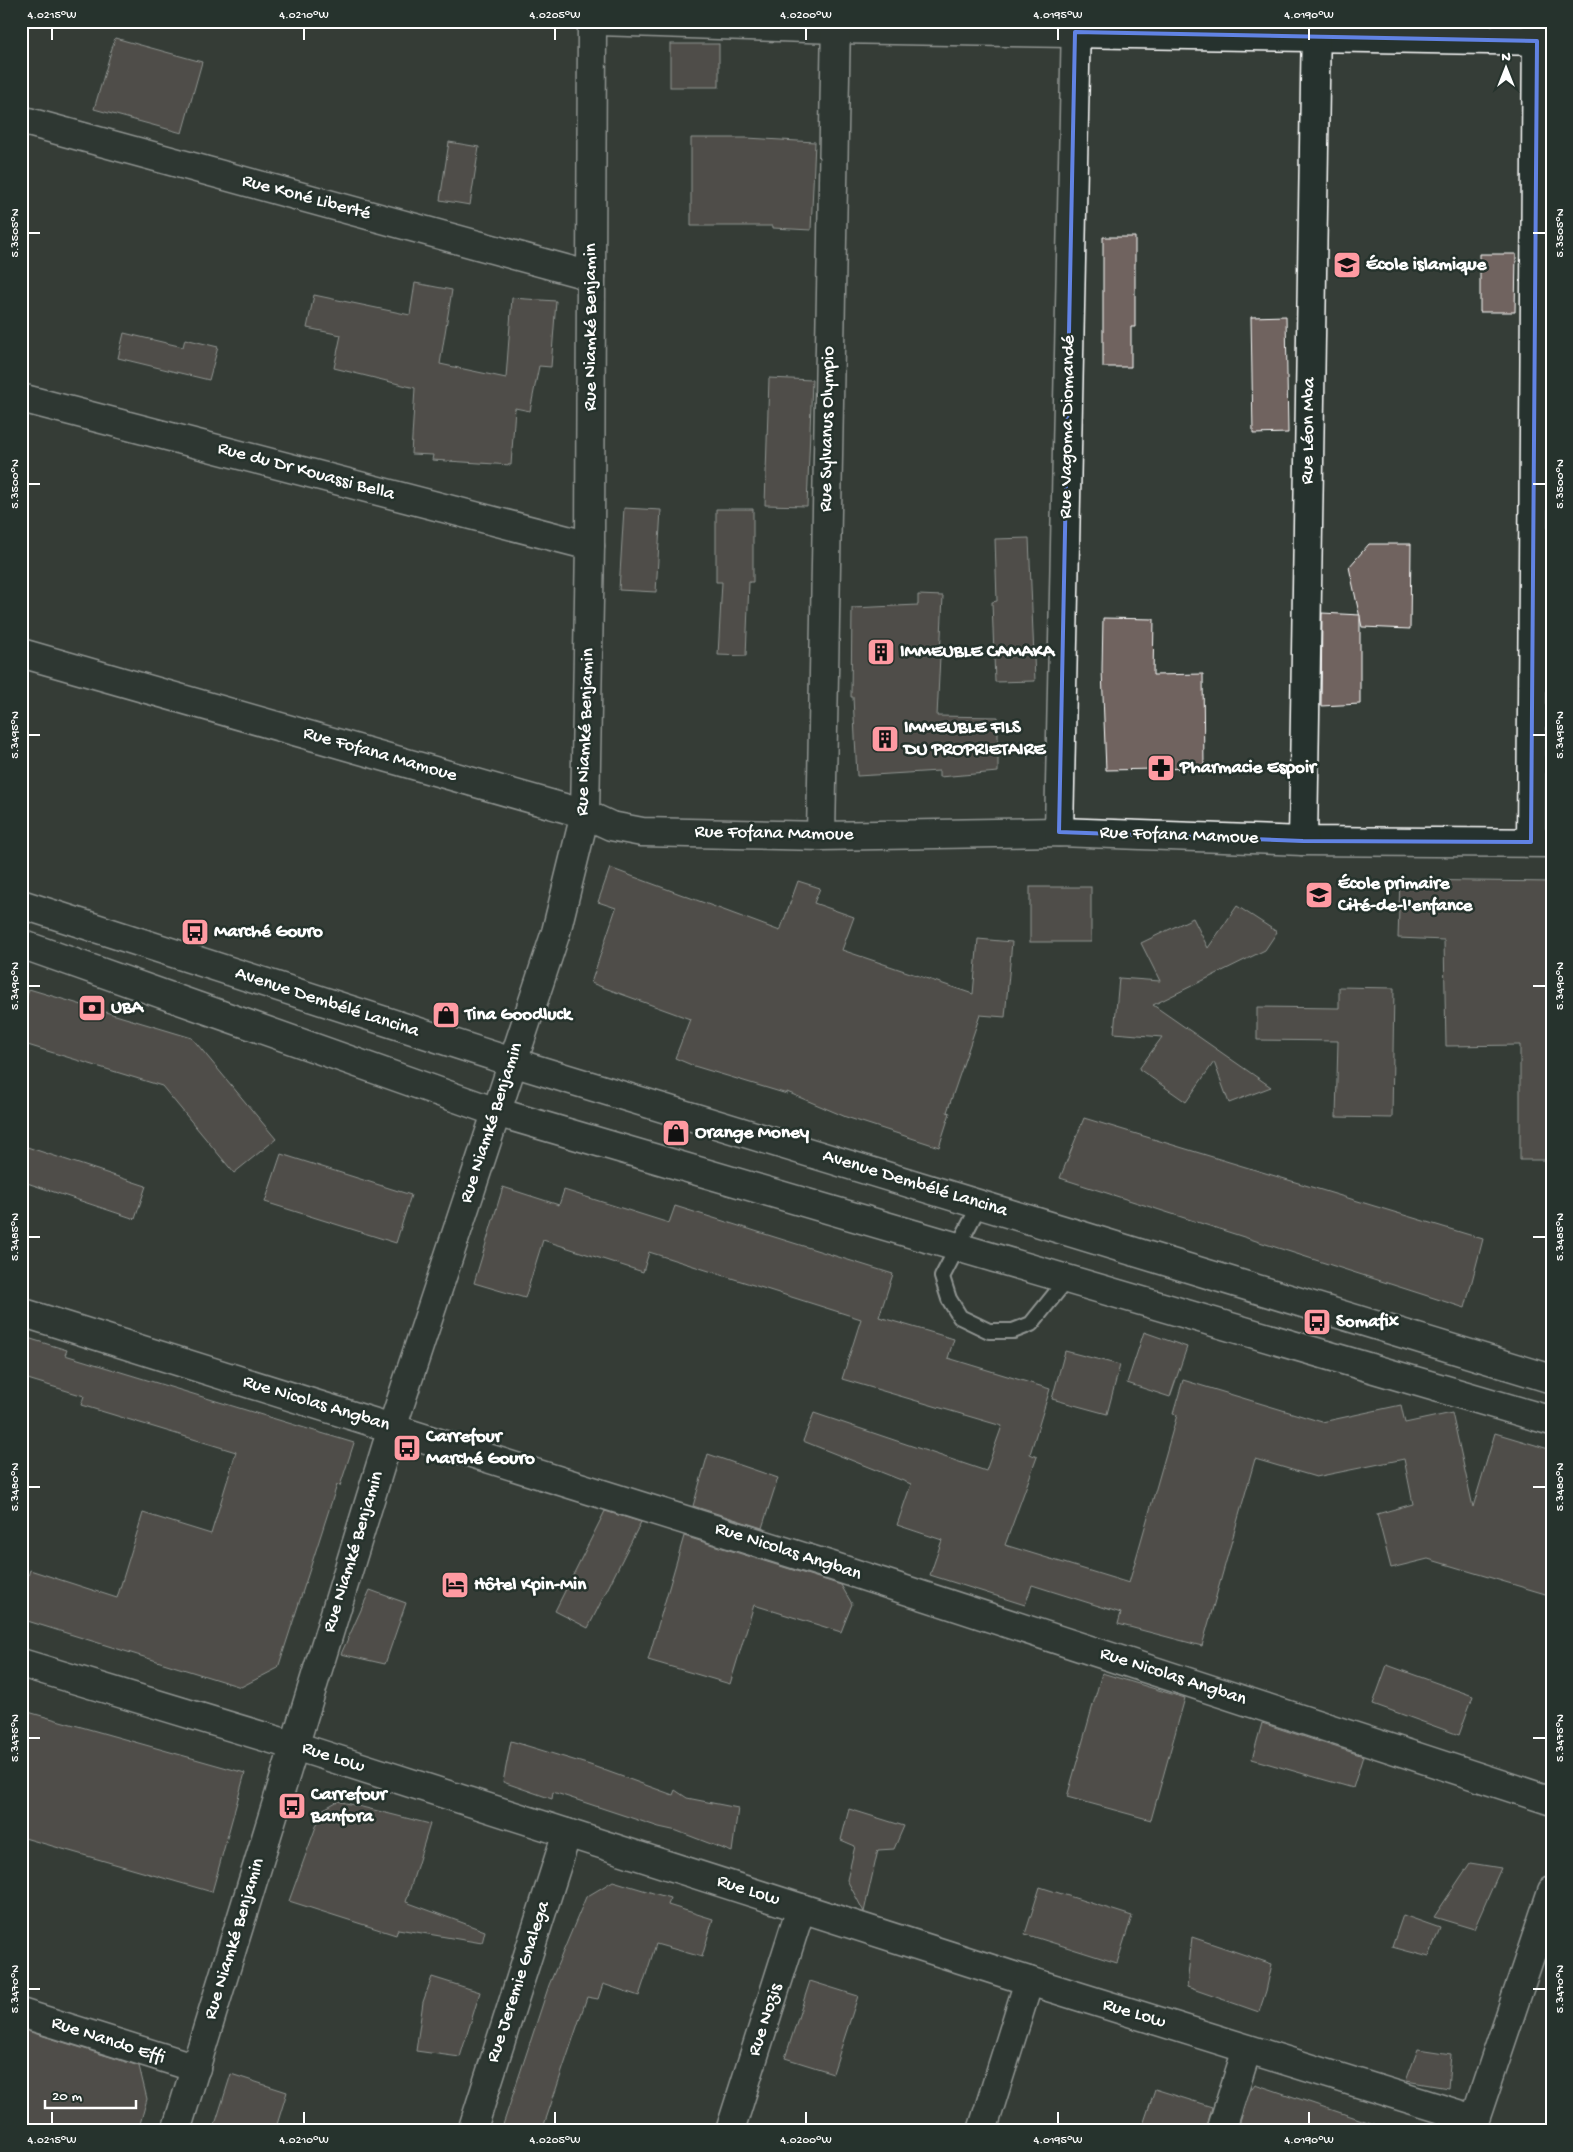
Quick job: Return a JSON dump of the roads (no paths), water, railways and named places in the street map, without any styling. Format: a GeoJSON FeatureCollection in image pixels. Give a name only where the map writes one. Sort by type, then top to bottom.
{"type":"FeatureCollection","features":[{"type":"Feature","properties":{"kind":"street","name":"Rue Niamké Benjamin"},"geometry":{"type":"LineString","coordinates":[[176,2131],[392,1428],[556,932],[585,814],[590,546],[592,21]]}},
{"type":"Feature","properties":{"kind":"street"},"geometry":{"type":"LineString","coordinates":[[599,21],[1316,29],[1542,34],[1541,843]]}},
{"type":"Feature","properties":{"kind":"street","name":"Rue Sylvanus Olympio"},"geometry":{"type":"LineString","coordinates":[[820,836],[836,25]]}},
{"type":"Feature","properties":{"kind":"street","name":"Rue Vagoma Diomandé"},"geometry":{"type":"LineString","coordinates":[[1059,832],[1076,26]]}},
{"type":"Feature","properties":{"kind":"street","name":"Rue Léon Mba"},"geometry":{"type":"LineString","coordinates":[[1303,841],[1316,29]]}},
{"type":"Feature","properties":{"kind":"street","name":"Rue Koné Liberté"},"geometry":{"type":"LineString","coordinates":[[21,120],[591,276]]}},
{"type":"Feature","properties":{"kind":"street","name":"Rue du Dr Kouassi Bella"},"geometry":{"type":"LineString","coordinates":[[21,398],[590,546]]}},
{"type":"Feature","properties":{"kind":"street","name":"Rue Fofana Mamoue"},"geometry":{"type":"LineString","coordinates":[[21,653],[585,814],[611,826],[642,832],[820,836],[1059,832],[1303,841],[1541,843]]}},
{"type":"Feature","properties":{"kind":"street","name":"Avenue Dembélé Lancina"},"geometry":{"type":"LineString","coordinates":[[21,904],[512,1062],[1552,1379]]}},
{"type":"Feature","properties":{"kind":"street"},"geometry":{"type":"LineString","coordinates":[[21,944],[496,1112],[1552,1421]]}},
{"type":"Feature","properties":{"kind":"street","name":"Rue Nicolas Angban"},"geometry":{"type":"LineString","coordinates":[[21,1312],[842,1569],[1552,1802]]}},
{"type":"Feature","properties":{"kind":"street","name":"Rue Low"},"geometry":{"type":"LineString","coordinates":[[21,1663],[295,1746],[1029,1981],[1248,2049],[1472,2125]]}},
{"type":"Feature","properties":{"kind":"street","name":"Rue Jeremie Gnalega"},"geometry":{"type":"LineString","coordinates":[[472,2131],[567,1833]]}},
{"type":"Feature","properties":{"kind":"street"},"geometry":{"type":"LineString","coordinates":[[1472,2125],[1552,1892]]}},
{"type":"Feature","properties":{"kind":"street","name":"Rue Nozis"},"geometry":{"type":"LineString","coordinates":[[730,2131],[802,1908]]}},
{"type":"Feature","properties":{"kind":"street"},"geometry":{"type":"LineString","coordinates":[[982,2131],[1029,1981]]}},
{"type":"Feature","properties":{"kind":"street","name":"Rue Nando Effi"},"geometry":{"type":"LineString","coordinates":[[21,2013],[196,2068]]}},
{"type":"Feature","properties":{"kind":"street"},"geometry":{"type":"LineString","coordinates":[[1221,2131],[1248,2049]]}},
{"type":"Feature","properties":{"kind":"lane"},"geometry":{"type":"LineString","coordinates":[[980,1204],[942,1277],[949,1299],[960,1317],[989,1331],[1013,1332],[1031,1324],[1068,1278]]}},
{"type":"Feature","properties":{"kind":"place","name":"École islamique"},"geometry":{"type":"Point","coordinates":[1347,265]}},
{"type":"Feature","properties":{"kind":"place","name":"IMMEUBLE CAMAKA"},"geometry":{"type":"Point","coordinates":[881,652]}},
{"type":"Feature","properties":{"kind":"place","name":"IMMEUBLE FILS DU PROPRIETAIRE"},"geometry":{"type":"Point","coordinates":[885,739]}},
{"type":"Feature","properties":{"kind":"place","name":"Pharmacie Espoir"},"geometry":{"type":"Point","coordinates":[1161,768]}},
{"type":"Feature","properties":{"kind":"place","name":"École primaire Cité-de-l'enfance"},"geometry":{"type":"Point","coordinates":[1319,895]}},
{"type":"Feature","properties":{"kind":"place","name":"Marché Gouro"},"geometry":{"type":"Point","coordinates":[195,932]}},
{"type":"Feature","properties":{"kind":"place","name":"UBA"},"geometry":{"type":"Point","coordinates":[92,1008]}},
{"type":"Feature","properties":{"kind":"place","name":"Tina Goodluck"},"geometry":{"type":"Point","coordinates":[446,1015]}},
{"type":"Feature","properties":{"kind":"place","name":"Orange Money"},"geometry":{"type":"Point","coordinates":[676,1133]}},
{"type":"Feature","properties":{"kind":"place","name":"Somafix"},"geometry":{"type":"Point","coordinates":[1317,1322]}},
{"type":"Feature","properties":{"kind":"place","name":"Carrefour Marché Gouro"},"geometry":{"type":"Point","coordinates":[407,1448]}},
{"type":"Feature","properties":{"kind":"place","name":"Hôtel Kpin-Min"},"geometry":{"type":"Point","coordinates":[455,1585]}},
{"type":"Feature","properties":{"kind":"place","name":"Carrefour Banfora"},"geometry":{"type":"Point","coordinates":[292,1806]}}]}
